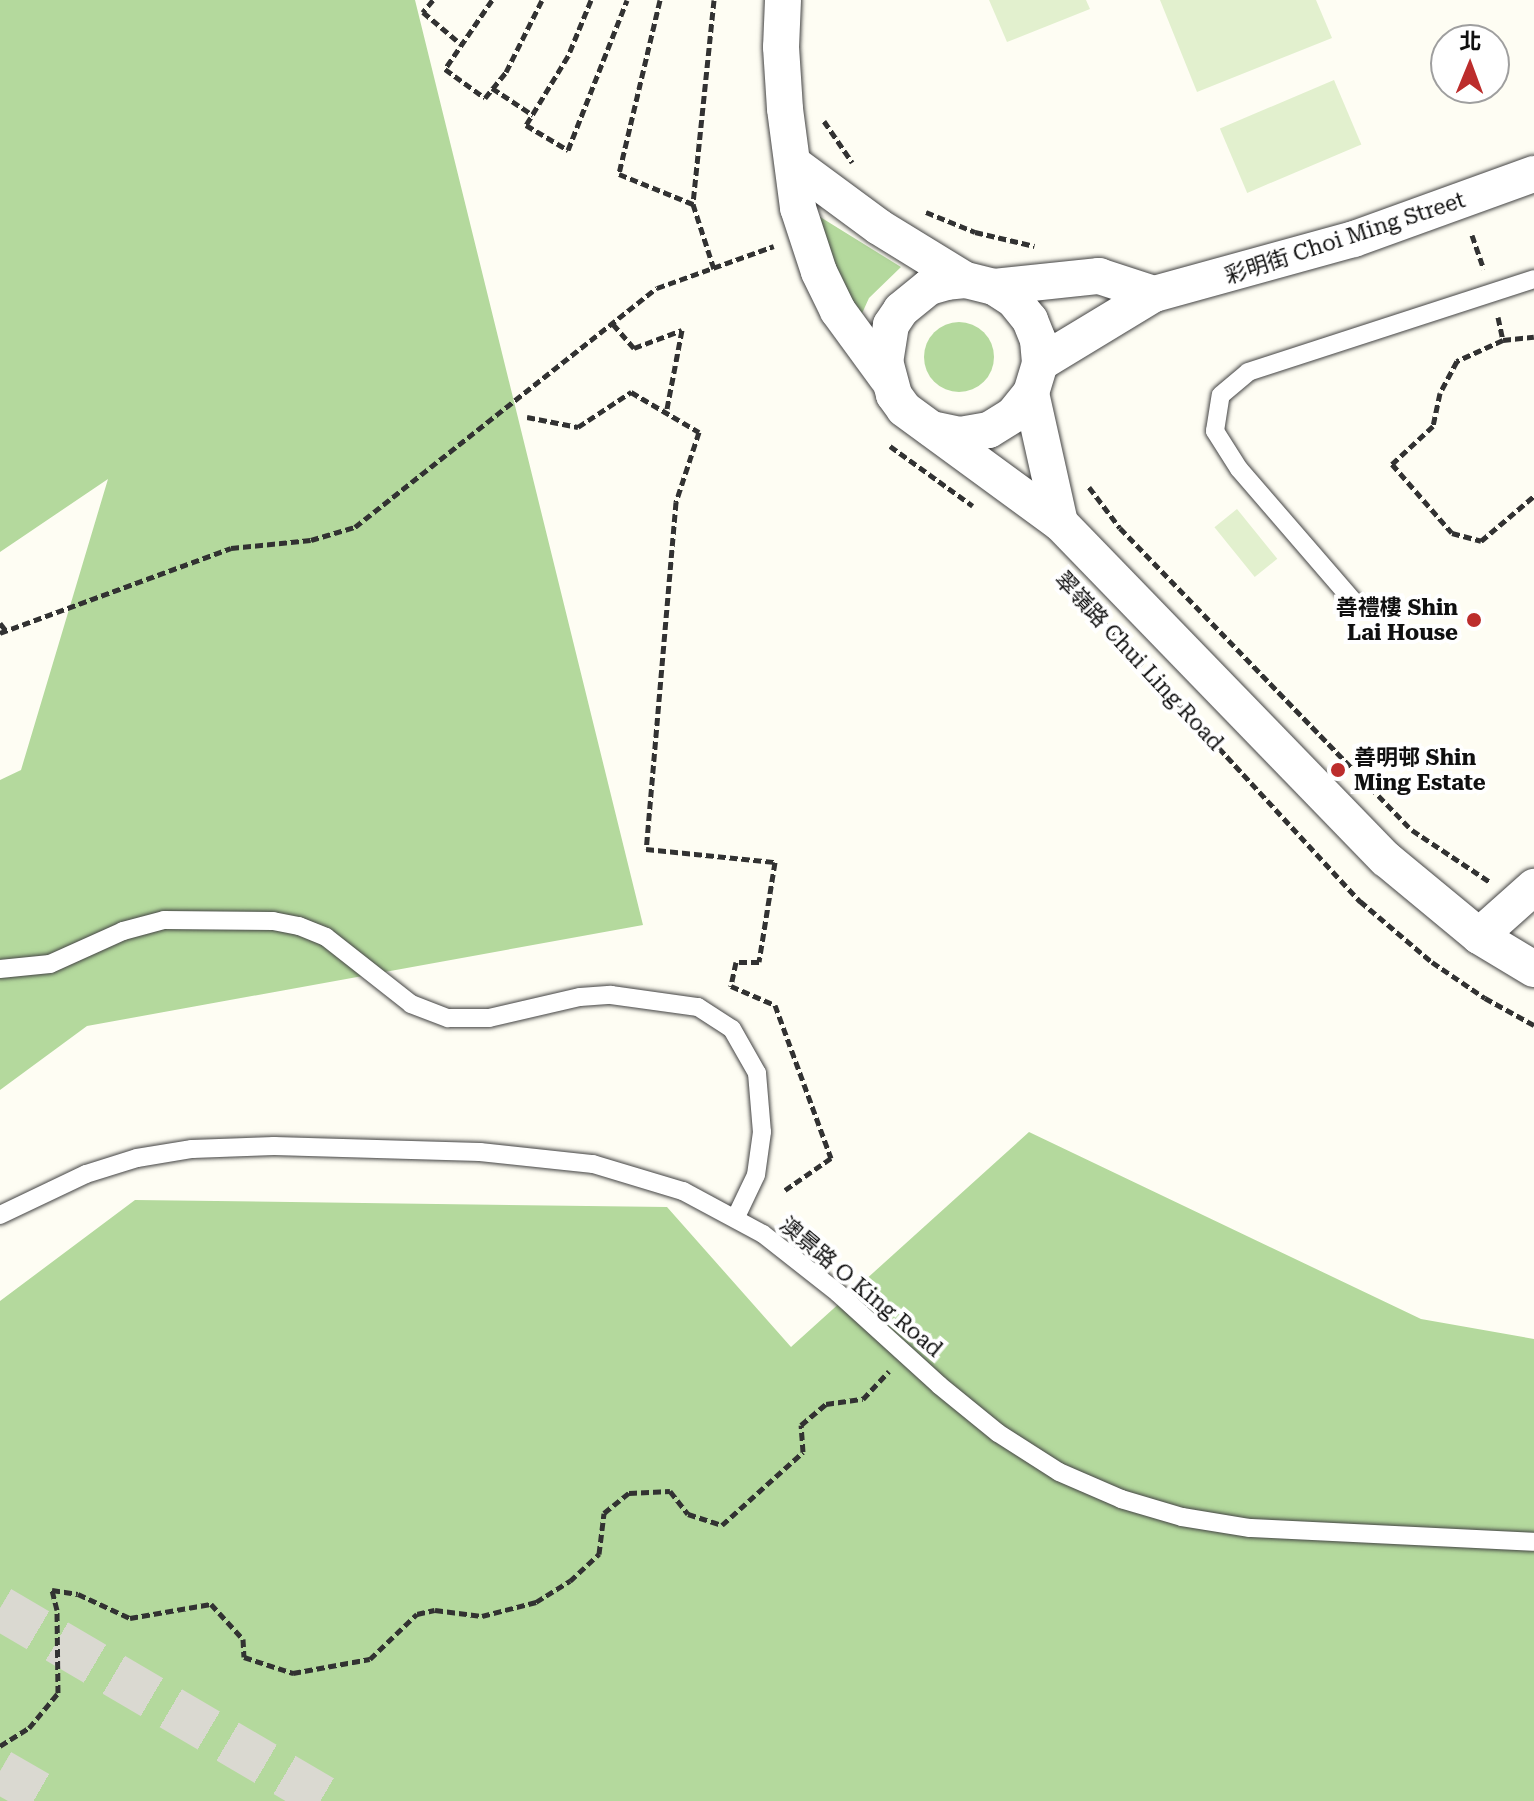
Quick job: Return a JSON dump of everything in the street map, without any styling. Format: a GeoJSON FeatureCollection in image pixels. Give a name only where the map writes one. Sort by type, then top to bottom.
{"type":"FeatureCollection","features":[{"type":"Feature","properties":{"kind":"street","name":"翠嶺路 Chui Ling Road"},"geometry":{"type":"LineString","coordinates":[[783,0],[781,47],[785,109],[795,165],[798,208],[819,272],[838,311],[887,378],[904,409],[1060,523],[1386,859],[1479,936],[1534,969]]}},
{"type":"Feature","properties":{"kind":"street"},"geometry":{"type":"LineString","coordinates":[[795,165],[879,227],[979,284],[1014,300],[1030,320],[1038,340],[1035,378],[1060,523]]}},
{"type":"Feature","properties":{"kind":"street","name":"彩明街 Choi Ming Street"},"geometry":{"type":"LineString","coordinates":[[1035,378],[1154,294],[1354,239],[1534,174]]}},
{"type":"Feature","properties":{"kind":"street"},"geometry":{"type":"LineString","coordinates":[[887,378],[886,343],[901,310],[929,287],[1099,276],[1154,294]]}},
{"type":"Feature","properties":{"kind":"street"},"geometry":{"type":"LineString","coordinates":[[932,429],[960,435],[989,430],[1013,415],[1035,378]]}},
{"type":"Feature","properties":{"kind":"street"},"geometry":{"type":"LineString","coordinates":[[1479,936],[1527,893]]}},
{"type":"Feature","properties":{"kind":"lane"},"geometry":{"type":"LineString","coordinates":[[1354,602],[1239,469],[1215,431],[1221,395],[1248,372],[1534,279]]}},
{"type":"Feature","properties":{"kind":"lane"},"geometry":{"type":"LineString","coordinates":[[0,969],[50,964],[123,931],[164,920],[273,921],[299,926],[326,937],[353,955],[411,1004],[448,1018],[489,1018],[580,997],[611,995],[698,1007],[732,1029],[750,1056],[759,1083],[762,1132],[756,1175],[736,1217]]}},
{"type":"Feature","properties":{"kind":"lane","name":"澳景路 O King Road"},"geometry":{"type":"LineString","coordinates":[[0,1215],[64,1183],[137,1158],[192,1149],[274,1146],[480,1152],[560,1158],[655,1181],[736,1217],[812,1271],[966,1408],[1029,1454],[1088,1486],[1150,1509],[1250,1528],[1534,1542]]}},
{"type":"Feature","properties":{"kind":"path"},"geometry":{"type":"LineString","coordinates":[[433,0],[423,12],[462,45]]}},
{"type":"Feature","properties":{"kind":"path"},"geometry":{"type":"LineString","coordinates":[[492,0],[445,69],[485,98],[506,72],[542,0]]}},
{"type":"Feature","properties":{"kind":"path"},"geometry":{"type":"LineString","coordinates":[[591,0],[568,56],[526,125],[568,150],[627,0]]}},
{"type":"Feature","properties":{"kind":"path"},"geometry":{"type":"LineString","coordinates":[[660,0],[619,174],[693,204]]}},
{"type":"Feature","properties":{"kind":"path"},"geometry":{"type":"LineString","coordinates":[[714,0],[693,204],[714,269]]}},
{"type":"Feature","properties":{"kind":"path"},"geometry":{"type":"LineString","coordinates":[[492,88],[533,115]]}},
{"type":"Feature","properties":{"kind":"path"},"geometry":{"type":"LineString","coordinates":[[821,112],[826,127],[856,167]]}},
{"type":"Feature","properties":{"kind":"path"},"geometry":{"type":"LineString","coordinates":[[914,207],[975,232],[1042,248]]}},
{"type":"Feature","properties":{"kind":"path"},"geometry":{"type":"LineString","coordinates":[[1472,235],[1492,291],[1503,340]]}},
{"type":"Feature","properties":{"kind":"path"},"geometry":{"type":"LineString","coordinates":[[0,623],[3,633],[231,548],[311,540],[355,527],[657,288],[786,242]]}},
{"type":"Feature","properties":{"kind":"path"},"geometry":{"type":"LineString","coordinates":[[613,324],[634,348],[682,330],[666,414]]}},
{"type":"Feature","properties":{"kind":"path"},"geometry":{"type":"LineString","coordinates":[[1534,337],[1503,340],[1457,361],[1440,393],[1433,426],[1392,464],[1452,533],[1481,541],[1534,496]]}},
{"type":"Feature","properties":{"kind":"path"},"geometry":{"type":"LineString","coordinates":[[527,417],[578,427],[631,392],[699,432],[676,502],[646,849],[775,862],[759,962],[736,962],[731,986],[775,1005],[831,1158],[785,1190]]}},
{"type":"Feature","properties":{"kind":"path"},"geometry":{"type":"LineString","coordinates":[[878,436],[975,508]]}},
{"type":"Feature","properties":{"kind":"path"},"geometry":{"type":"LineString","coordinates":[[1086,483],[1120,528],[1412,830],[1527,893]]}},
{"type":"Feature","properties":{"kind":"path","name":"翠嶺路 Chui Ling Road"},"geometry":{"type":"LineString","coordinates":[[1097,615],[1360,901],[1432,962],[1485,998],[1534,1025]]}},
{"type":"Feature","properties":{"kind":"path"},"geometry":{"type":"LineString","coordinates":[[0,1746],[29,1728],[58,1693],[57,1610],[52,1590],[78,1594],[130,1618],[211,1604],[243,1639],[244,1657],[293,1673],[370,1659],[417,1614],[435,1610],[482,1616],[536,1602],[570,1581],[599,1554],[604,1513],[629,1493],[670,1491],[688,1514],[722,1525],[803,1452],[801,1425],[826,1404],[863,1399],[886,1376],[900,1350]]}},
{"type":"Feature","properties":{"kind":"green space"},"geometry":{"type":"Polygon","coordinates":[[[0,0],[415,0],[643,925],[87,1026],[0,1090],[0,780],[21,770],[108,479],[0,552],[0,0]]]}},
{"type":"Feature","properties":{"kind":"green space"},"geometry":{"type":"Polygon","coordinates":[[[989,0],[1086,0],[1090,9],[1007,42],[989,0]]]}},
{"type":"Feature","properties":{"kind":"green space"},"geometry":{"type":"Polygon","coordinates":[[[1160,0],[1316,0],[1332,38],[1197,92],[1160,0]]]}},
{"type":"Feature","properties":{"kind":"green space"},"geometry":{"type":"Polygon","coordinates":[[[1334,80],[1361,144],[1247,193],[1220,128],[1334,80]]]}},
{"type":"Feature","properties":{"kind":"green space"},"geometry":{"type":"Polygon","coordinates":[[[817,215],[901,267],[869,298],[859,320],[830,262],[817,215]]]}},
{"type":"Feature","properties":{"kind":"green space"},"geometry":{"type":"Polygon","coordinates":[[[966,322],[988,337],[994,357],[992,371],[984,382],[973,390],[952,392],[934,382],[926,371],[924,350],[934,332],[945,324],[966,322]]]}},
{"type":"Feature","properties":{"kind":"green space"},"geometry":{"type":"Polygon","coordinates":[[[1237,509],[1277,559],[1255,577],[1214,527],[1237,509]]]}},
{"type":"Feature","properties":{"kind":"green space"},"geometry":{"type":"Polygon","coordinates":[[[1029,1132],[1421,1319],[1534,1339],[1534,1801],[0,1801],[0,1301],[135,1200],[667,1207],[791,1347],[1029,1132]]]}},
{"type":"Feature","properties":{"kind":"tunnel"},"geometry":{"type":"LineString","coordinates":[[0,1608],[329,1801]]}},
{"type":"Feature","properties":{"kind":"tunnel"},"geometry":{"type":"LineString","coordinates":[[0,1771],[52,1801]]}},
{"type":"Feature","properties":{"kind":"place","name":"善禮樓 Shin Lai House"},"geometry":{"type":"Point","coordinates":[1474,620]}},
{"type":"Feature","properties":{"kind":"place","name":"善明邨 Shin Ming Estate"},"geometry":{"type":"Point","coordinates":[1338,770]}}]}
